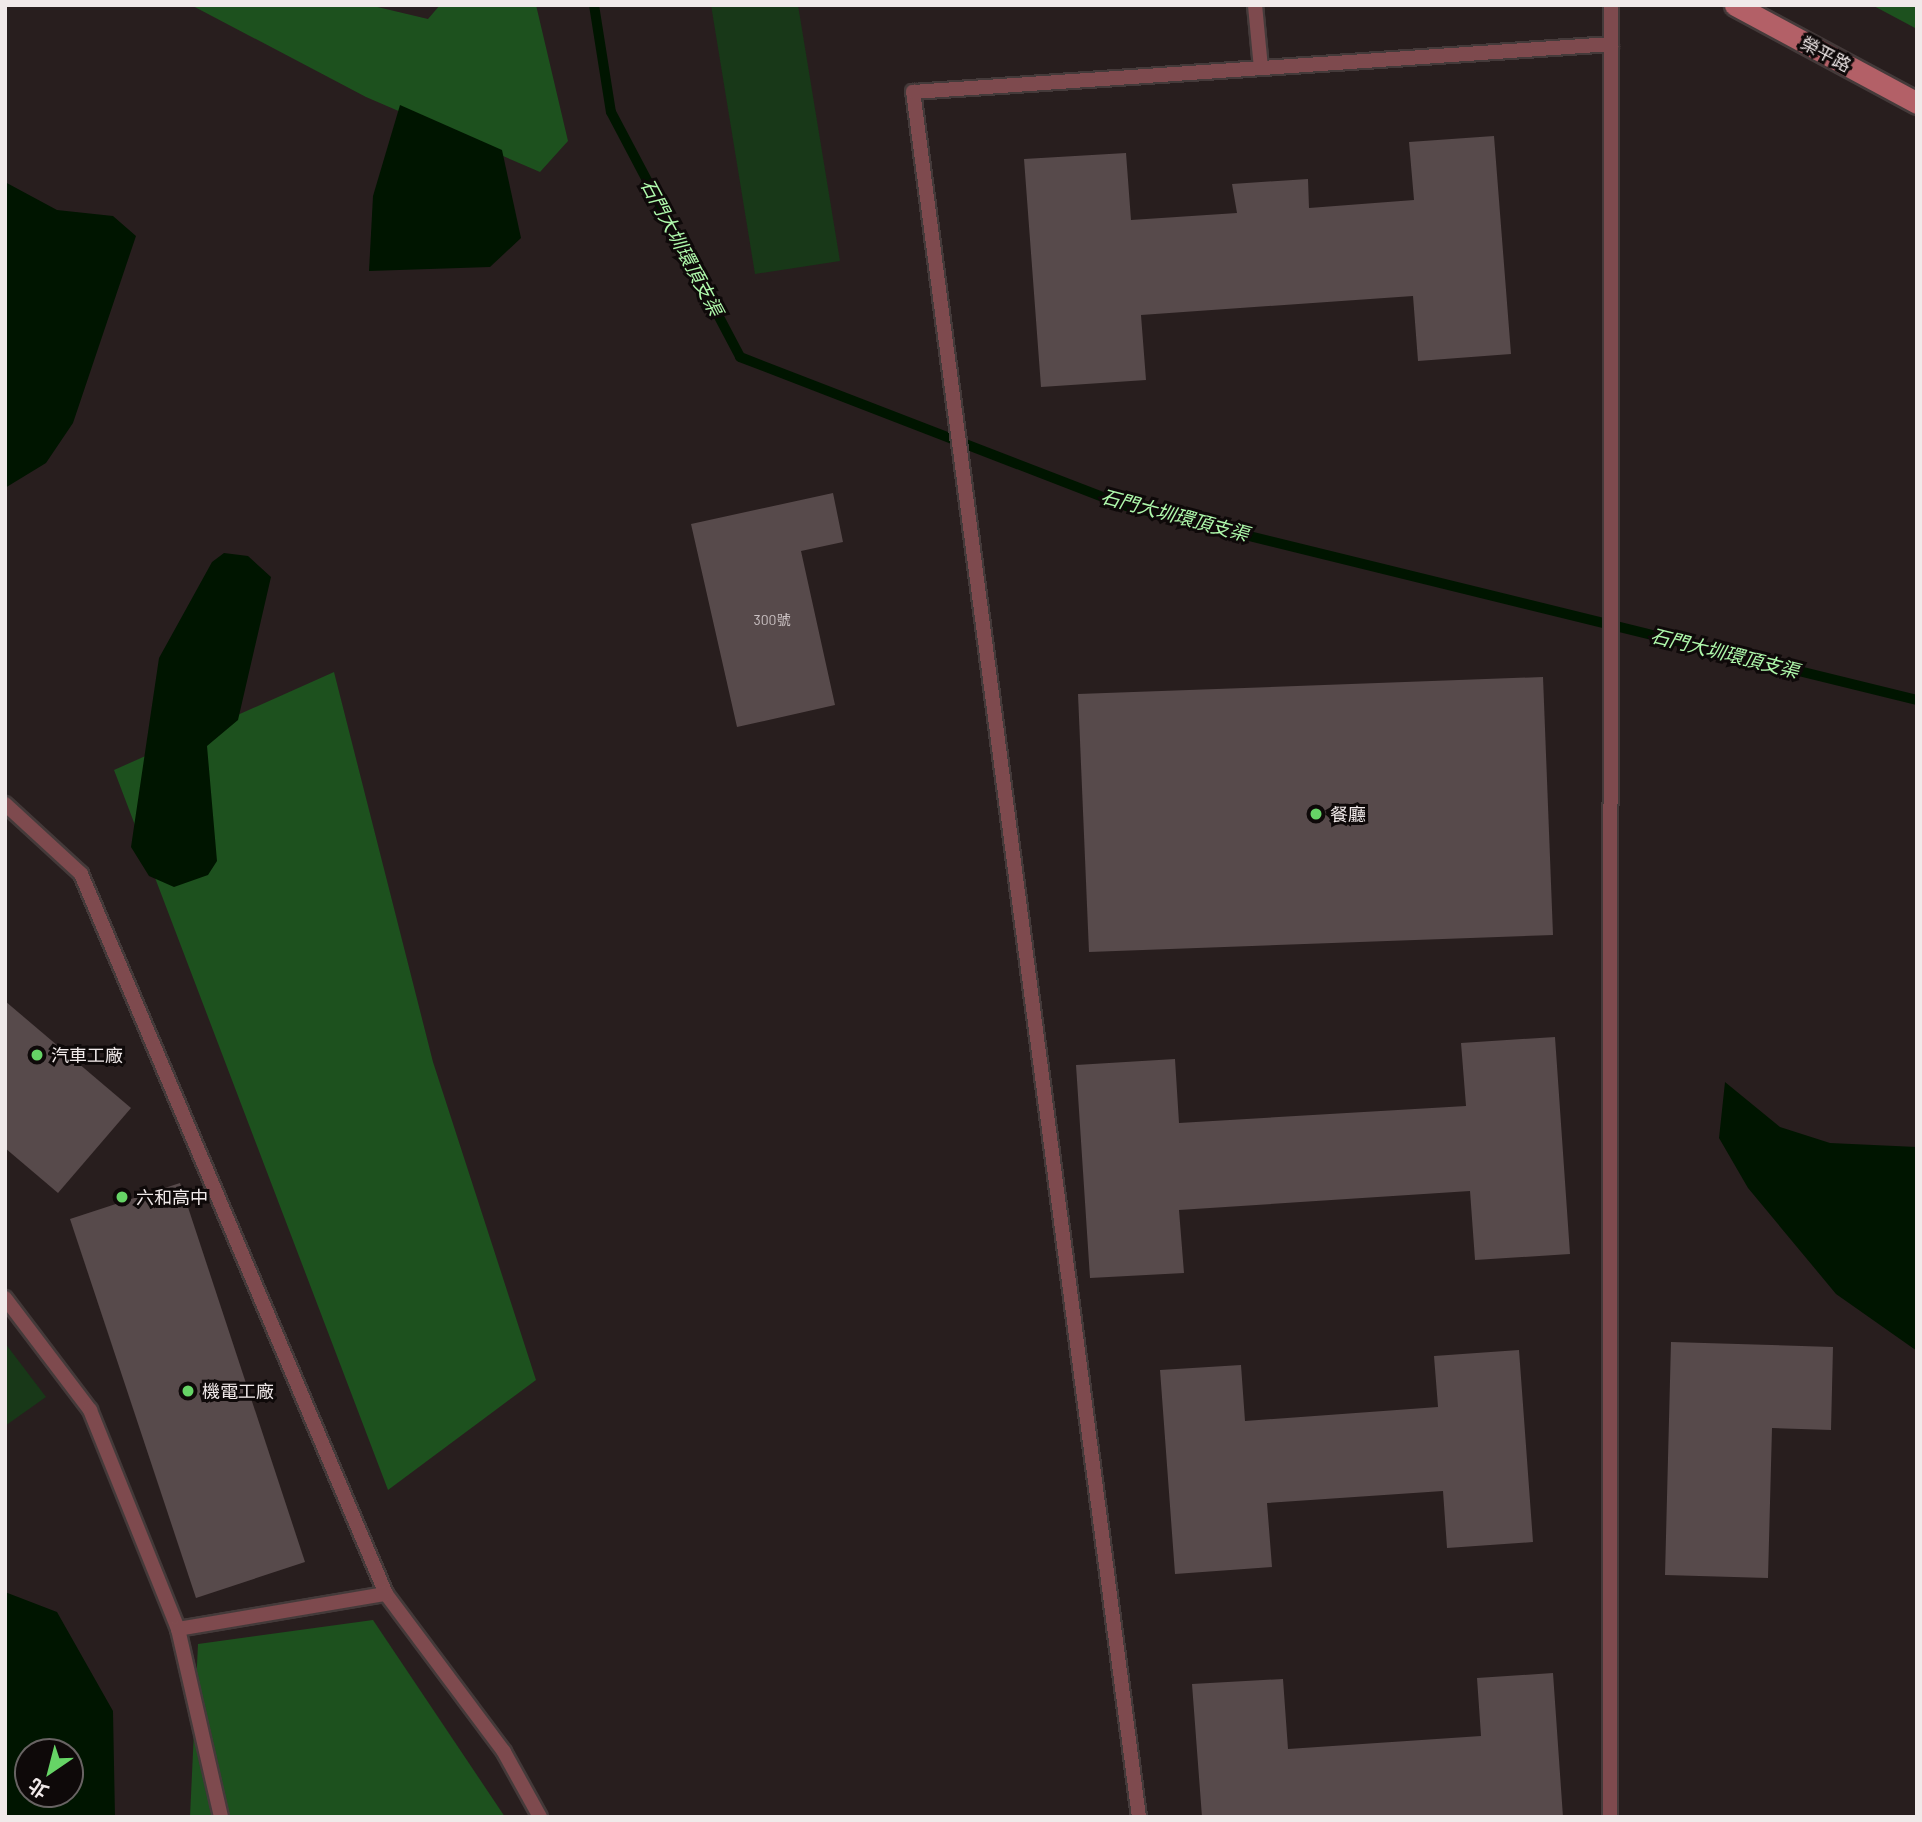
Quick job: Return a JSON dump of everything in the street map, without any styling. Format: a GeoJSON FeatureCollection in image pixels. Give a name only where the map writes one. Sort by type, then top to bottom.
{"type":"FeatureCollection","features":[{"type":"Feature","properties":{"kind":"street","name":"榮平路"},"geometry":{"type":"LineString","coordinates":[[1735,5],[1917,103]]}},
{"type":"Feature","properties":{"kind":"lane"},"geometry":{"type":"LineString","coordinates":[[1255,5],[1261,68]]}},
{"type":"Feature","properties":{"kind":"lane"},"geometry":{"type":"LineString","coordinates":[[1610,1817],[1611,5]]}},
{"type":"Feature","properties":{"kind":"lane"},"geometry":{"type":"LineString","coordinates":[[1139,1817],[912,92],[1611,44]]}},
{"type":"Feature","properties":{"kind":"lane"},"geometry":{"type":"LineString","coordinates":[[5,804],[81,874],[386,1594],[504,1752],[540,1817]]}},
{"type":"Feature","properties":{"kind":"lane"},"geometry":{"type":"LineString","coordinates":[[5,1298],[90,1410],[178,1629],[221,1817]]}},
{"type":"Feature","properties":{"kind":"lane"},"geometry":{"type":"LineString","coordinates":[[178,1629],[386,1594]]}},
{"type":"Feature","properties":{"kind":"green space"},"geometry":{"type":"Polygon","coordinates":[[[191,5],[369,5],[428,19],[440,5],[536,5],[568,141],[540,172],[366,97],[191,5]]]}},
{"type":"Feature","properties":{"kind":"green space"},"geometry":{"type":"Polygon","coordinates":[[[711,5],[798,5],[840,261],[755,274],[711,5]]]}},
{"type":"Feature","properties":{"kind":"green space"},"geometry":{"type":"Polygon","coordinates":[[[1872,5],[1917,5],[1917,29],[1872,5]]]}},
{"type":"Feature","properties":{"kind":"green space"},"geometry":{"type":"Polygon","coordinates":[[[334,672],[433,1062],[536,1380],[388,1490],[114,770],[334,672]]]}},
{"type":"Feature","properties":{"kind":"green space"},"geometry":{"type":"Polygon","coordinates":[[[5,1343],[46,1397],[5,1426],[5,1343]]]}},
{"type":"Feature","properties":{"kind":"green space"},"geometry":{"type":"Polygon","coordinates":[[[373,1620],[505,1817],[190,1817],[198,1644],[373,1620]]]}},
{"type":"Feature","properties":{"kind":"shaded area"},"geometry":{"type":"Polygon","coordinates":[[[400,105],[502,150],[521,238],[490,267],[369,271],[373,196],[400,105]]]}},
{"type":"Feature","properties":{"kind":"shaded area"},"geometry":{"type":"Polygon","coordinates":[[[5,182],[57,210],[113,216],[136,236],[73,423],[46,463],[5,488],[5,182]]]}},
{"type":"Feature","properties":{"kind":"shaded area"},"geometry":{"type":"Polygon","coordinates":[[[224,553],[248,556],[271,577],[238,720],[207,746],[217,861],[208,875],[174,887],[149,876],[131,847],[159,658],[212,562],[224,553]]]}},
{"type":"Feature","properties":{"kind":"shaded area"},"geometry":{"type":"Polygon","coordinates":[[[1725,1082],[1780,1127],[1830,1143],[1917,1147],[1917,1351],[1836,1294],[1748,1188],[1719,1138],[1725,1082]]]}},
{"type":"Feature","properties":{"kind":"shaded area"},"geometry":{"type":"Polygon","coordinates":[[[5,1592],[57,1612],[113,1711],[115,1817],[5,1817],[5,1592]]]}},
{"type":"Feature","properties":{"kind":"building"},"geometry":{"type":"Polygon","coordinates":[[[1494,136],[1511,354],[1418,361],[1413,296],[1141,315],[1146,380],[1041,387],[1024,159],[1126,153],[1131,220],[1237,213],[1232,184],[1308,179],[1309,208],[1414,200],[1409,142],[1494,136]]]}},
{"type":"Feature","properties":{"kind":"building"},"geometry":{"type":"Polygon","coordinates":[[[833,493],[843,542],[801,551],[835,705],[737,727],[691,524],[833,493]]]}},
{"type":"Feature","properties":{"kind":"building","name":"餐廳"},"geometry":{"type":"Polygon","coordinates":[[[1543,677],[1553,935],[1089,952],[1078,694],[1543,677]]]}},
{"type":"Feature","properties":{"kind":"building","name":"汽車工廠"},"geometry":{"type":"Polygon","coordinates":[[[5,1001],[131,1108],[58,1193],[5,1148],[5,1001]]]}},
{"type":"Feature","properties":{"kind":"building"},"geometry":{"type":"Polygon","coordinates":[[[1555,1037],[1570,1254],[1475,1260],[1470,1191],[1179,1210],[1184,1273],[1090,1278],[1076,1065],[1175,1059],[1179,1123],[1466,1106],[1461,1043],[1555,1037]]]}},
{"type":"Feature","properties":{"kind":"building","name":"機電工廠"},"geometry":{"type":"Polygon","coordinates":[[[180,1183],[305,1562],[196,1598],[70,1219],[180,1183]]]}},
{"type":"Feature","properties":{"kind":"building"},"geometry":{"type":"Polygon","coordinates":[[[1671,1342],[1833,1347],[1831,1430],[1772,1428],[1768,1578],[1665,1575],[1671,1342]]]}},
{"type":"Feature","properties":{"kind":"building"},"geometry":{"type":"Polygon","coordinates":[[[1519,1350],[1533,1542],[1447,1548],[1443,1491],[1267,1503],[1272,1567],[1175,1574],[1160,1370],[1241,1365],[1245,1421],[1438,1407],[1434,1356],[1519,1350]]]}},
{"type":"Feature","properties":{"kind":"building"},"geometry":{"type":"Polygon","coordinates":[[[1553,1673],[1563,1817],[1202,1817],[1192,1684],[1283,1679],[1288,1749],[1481,1736],[1477,1678],[1553,1673]]]}},
{"type":"Feature","properties":{"kind":"waterway","name":"石門大圳環頂支渠"},"geometry":{"type":"LineString","coordinates":[[594,5],[611,112],[740,357],[1127,506],[1917,700]]}},
{"type":"Feature","properties":{"kind":"place","name":"餐廳"},"geometry":{"type":"Point","coordinates":[1316,814]}},
{"type":"Feature","properties":{"kind":"place","name":"汽車工廠"},"geometry":{"type":"Point","coordinates":[37,1055]}},
{"type":"Feature","properties":{"kind":"place","name":"六和高中"},"geometry":{"type":"Point","coordinates":[122,1197]}},
{"type":"Feature","properties":{"kind":"place","name":"機電工廠"},"geometry":{"type":"Point","coordinates":[188,1391]}}]}
